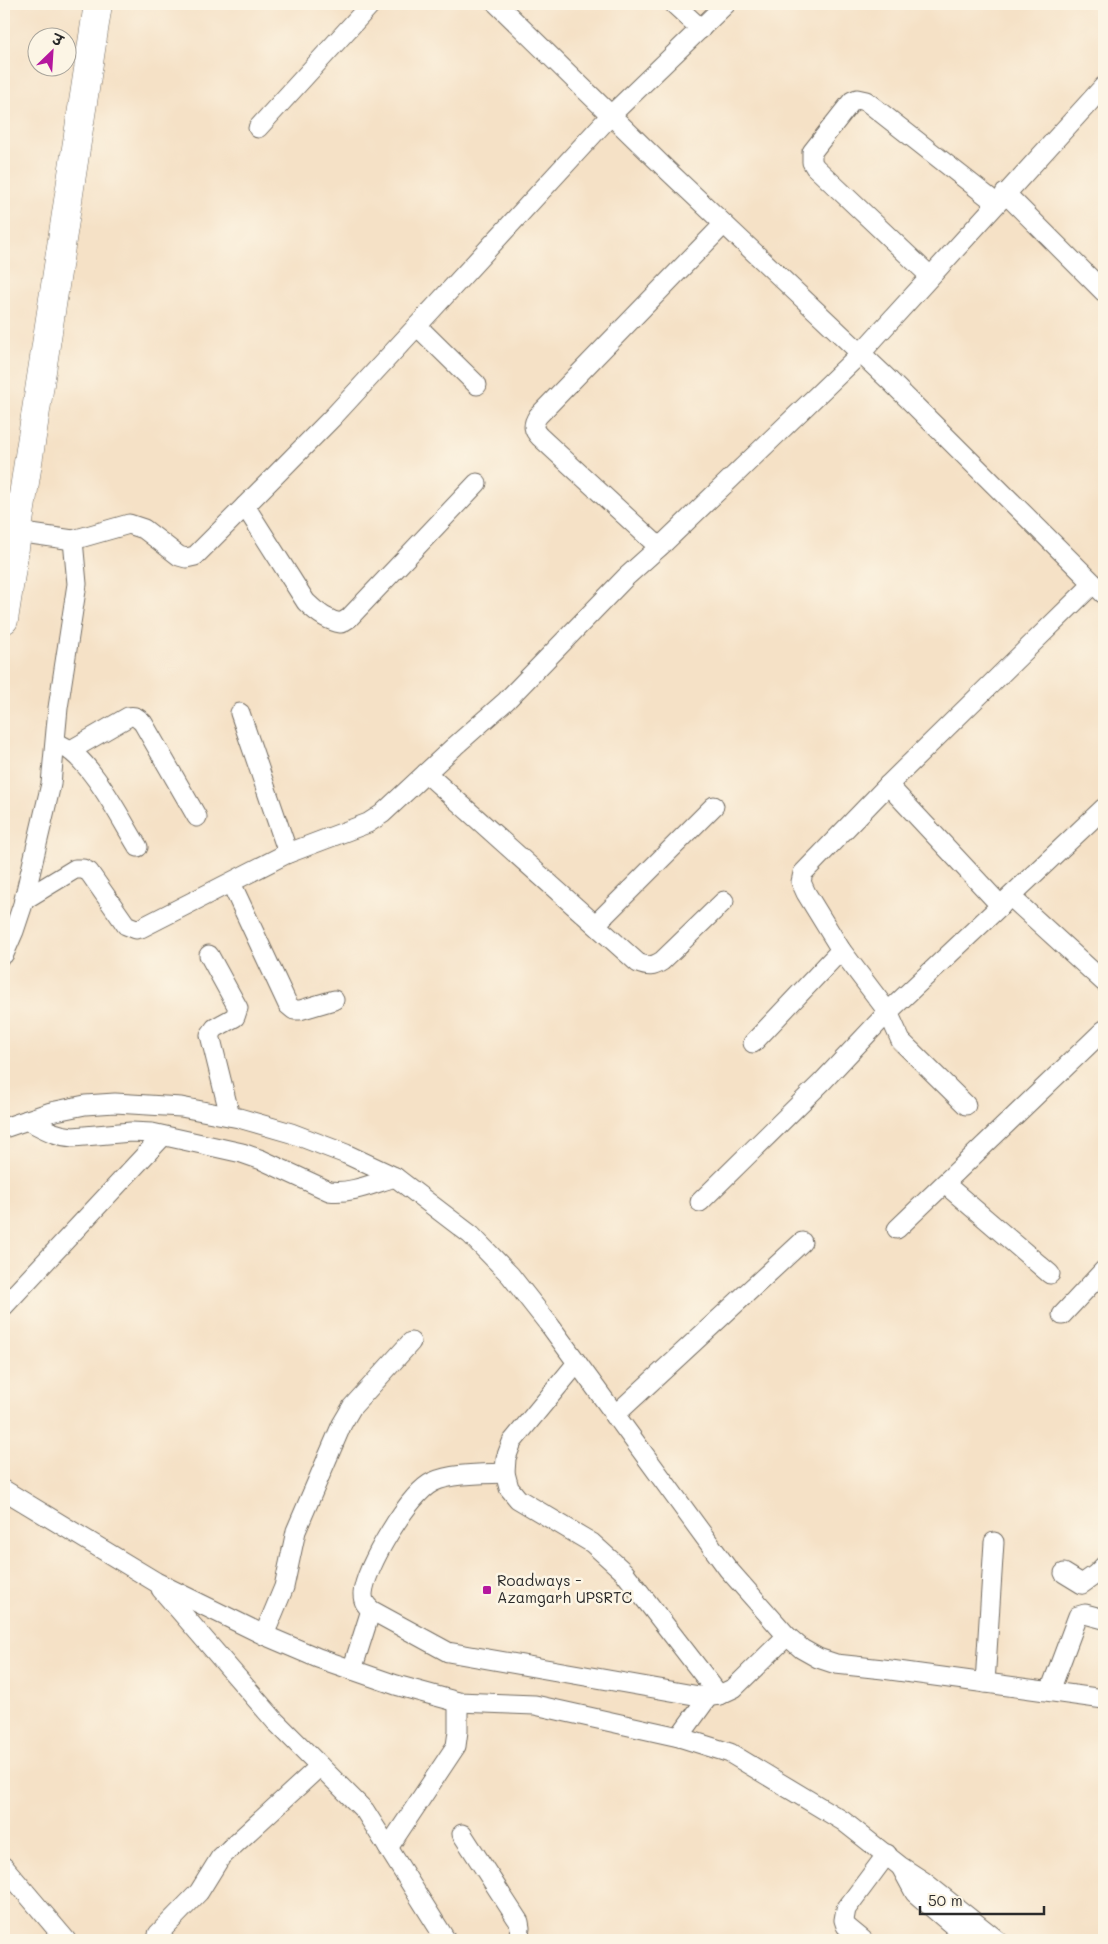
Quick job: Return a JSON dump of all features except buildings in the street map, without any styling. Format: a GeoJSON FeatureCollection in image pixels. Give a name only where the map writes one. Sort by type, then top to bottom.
{"type":"FeatureCollection","features":[{"type":"Feature","properties":{"kind":"highway"},"geometry":{"type":"LineString","coordinates":[[4,620],[98,4]]}},
{"type":"Feature","properties":{"kind":"street"},"geometry":{"type":"LineString","coordinates":[[258,128],[371,4]]}},
{"type":"Feature","properties":{"kind":"street"},"geometry":{"type":"LineString","coordinates":[[497,4],[724,224],[861,353],[1099,589],[888,785],[802,877],[801,882],[806,893],[841,950],[888,1012],[905,1046],[966,1105]]}},
{"type":"Feature","properties":{"kind":"street"},"geometry":{"type":"LineString","coordinates":[[674,4],[700,29]]}},
{"type":"Feature","properties":{"kind":"street"},"geometry":{"type":"LineString","coordinates":[[17,532],[73,540],[129,524],[144,530],[179,556],[195,556],[333,417],[611,115],[726,4]]}},
{"type":"Feature","properties":{"kind":"street"},"geometry":{"type":"LineString","coordinates":[[24,900],[75,869],[83,869],[89,872],[126,924],[136,929],[141,928],[288,853],[368,823],[392,805],[506,701],[626,577],[861,353],[1104,86]]}},
{"type":"Feature","properties":{"kind":"street"},"geometry":{"type":"LineString","coordinates":[[930,276],[814,167],[812,152],[852,101],[857,99],[866,101],[1001,198],[1104,292]]}},
{"type":"Feature","properties":{"kind":"street"},"geometry":{"type":"LineString","coordinates":[[659,547],[540,437],[533,426],[538,416],[724,224]]}},
{"type":"Feature","properties":{"kind":"street"},"geometry":{"type":"LineString","coordinates":[[417,326],[476,385]]}},
{"type":"Feature","properties":{"kind":"street"},"geometry":{"type":"LineString","coordinates":[[246,506],[306,602],[318,613],[341,623],[349,618],[477,483]]}},
{"type":"Feature","properties":{"kind":"street"},"geometry":{"type":"LineString","coordinates":[[4,954],[24,900],[51,784],[63,746],[58,708],[76,584],[73,540]]}},
{"type":"Feature","properties":{"kind":"street"},"geometry":{"type":"LineString","coordinates":[[240,713],[288,853]]}},
{"type":"Feature","properties":{"kind":"street"},"geometry":{"type":"LineString","coordinates":[[63,746],[128,717],[138,718],[143,723],[197,817]]}},
{"type":"Feature","properties":{"kind":"street"},"geometry":{"type":"LineString","coordinates":[[63,746],[87,766],[138,847]]}},
{"type":"Feature","properties":{"kind":"street"},"geometry":{"type":"LineString","coordinates":[[426,773],[638,963],[652,967],[662,962],[724,901]]}},
{"type":"Feature","properties":{"kind":"street"},"geometry":{"type":"LineString","coordinates":[[888,785],[1006,902],[1104,982]]}},
{"type":"Feature","properties":{"kind":"street"},"geometry":{"type":"LineString","coordinates":[[596,924],[714,806]]}},
{"type":"Feature","properties":{"kind":"street"},"geometry":{"type":"LineString","coordinates":[[700,1202],[823,1081],[888,1012],[1104,808]]}},
{"type":"Feature","properties":{"kind":"street"},"geometry":{"type":"LineString","coordinates":[[231,883],[288,1005],[294,1010],[300,1010],[334,1000]]}},
{"type":"Feature","properties":{"kind":"street"},"geometry":{"type":"LineString","coordinates":[[753,1043],[841,950]]}},
{"type":"Feature","properties":{"kind":"street"},"geometry":{"type":"LineString","coordinates":[[209,955],[238,1008],[235,1017],[215,1028],[210,1035],[230,1116]]}},
{"type":"Feature","properties":{"kind":"street"},"geometry":{"type":"LineString","coordinates":[[897,1230],[1104,1030]]}},
{"type":"Feature","properties":{"kind":"street"},"geometry":{"type":"LineString","coordinates":[[4,1128],[51,1112],[86,1105],[115,1103],[181,1107],[230,1116],[291,1133],[346,1154],[394,1177],[471,1235],[510,1274],[728,1569],[787,1636],[802,1649],[818,1658],[836,1664],[1104,1699]]}},
{"type":"Feature","properties":{"kind":"street"},"geometry":{"type":"LineString","coordinates":[[27,1120],[52,1134],[73,1138],[142,1131],[242,1153],[262,1160],[329,1191],[349,1191],[394,1177]]}},
{"type":"Feature","properties":{"kind":"street"},"geometry":{"type":"LineString","coordinates":[[4,1306],[163,1136]]}},
{"type":"Feature","properties":{"kind":"street"},"geometry":{"type":"LineString","coordinates":[[945,1184],[1050,1274]]}},
{"type":"Feature","properties":{"kind":"street"},"geometry":{"type":"LineString","coordinates":[[614,1416],[802,1242]]}},
{"type":"Feature","properties":{"kind":"street"},"geometry":{"type":"LineString","coordinates":[[1062,1315],[1104,1270]]}},
{"type":"Feature","properties":{"kind":"street"},"geometry":{"type":"LineString","coordinates":[[264,1635],[284,1587],[296,1531],[342,1424],[352,1407],[411,1342]]}},
{"type":"Feature","properties":{"kind":"street"},"geometry":{"type":"LineString","coordinates":[[577,1363],[512,1442],[506,1458],[505,1473],[509,1488],[518,1499],[592,1544],[624,1572],[714,1696]]}},
{"type":"Feature","properties":{"kind":"street"},"geometry":{"type":"LineString","coordinates":[[505,1473],[443,1478],[433,1481],[418,1494],[390,1530],[367,1577],[363,1594],[364,1604],[371,1610],[448,1652],[714,1696]]}},
{"type":"Feature","properties":{"kind":"street"},"geometry":{"type":"LineString","coordinates":[[4,1490],[156,1582],[264,1635],[318,1658],[396,1685],[458,1702],[535,1705],[679,1737],[730,1753],[843,1821],[923,1880],[997,1940]]}},
{"type":"Feature","properties":{"kind":"street"},"geometry":{"type":"LineString","coordinates":[[985,1683],[994,1542]]}},
{"type":"Feature","properties":{"kind":"street"},"geometry":{"type":"LineString","coordinates":[[1064,1573],[1082,1584],[1104,1566]]}},
{"type":"Feature","properties":{"kind":"street"},"geometry":{"type":"LineString","coordinates":[[156,1582],[275,1722],[365,1811],[446,1940]]}},
{"type":"Feature","properties":{"kind":"street"},"geometry":{"type":"LineString","coordinates":[[352,1670],[371,1610]]}},
{"type":"Feature","properties":{"kind":"street"},"geometry":{"type":"LineString","coordinates":[[1050,1691],[1078,1616],[1085,1614],[1104,1619]]}},
{"type":"Feature","properties":{"kind":"street"},"geometry":{"type":"LineString","coordinates":[[679,1737],[714,1696],[734,1688],[745,1679],[787,1636]]}},
{"type":"Feature","properties":{"kind":"street"},"geometry":{"type":"LineString","coordinates":[[388,1848],[456,1746],[458,1702]]}},
{"type":"Feature","properties":{"kind":"street"},"geometry":{"type":"LineString","coordinates":[[158,1934],[199,1892],[220,1858],[320,1766]]}},
{"type":"Feature","properties":{"kind":"street"},"geometry":{"type":"LineString","coordinates":[[462,1834],[519,1922],[518,1940]]}},
{"type":"Feature","properties":{"kind":"street"},"geometry":{"type":"LineString","coordinates":[[863,1940],[846,1926],[844,1915],[846,1909],[894,1860]]}},
{"type":"Feature","properties":{"kind":"street"},"geometry":{"type":"LineString","coordinates":[[894,1860],[915,1893],[970,1940]]}},
{"type":"Feature","properties":{"kind":"street"},"geometry":{"type":"LineString","coordinates":[[4,1867],[66,1940]]}},
{"type":"Feature","properties":{"kind":"place","name":"Roadways - Azamgarh UPSRTC"},"geometry":{"type":"Point","coordinates":[487,1590]}}]}
